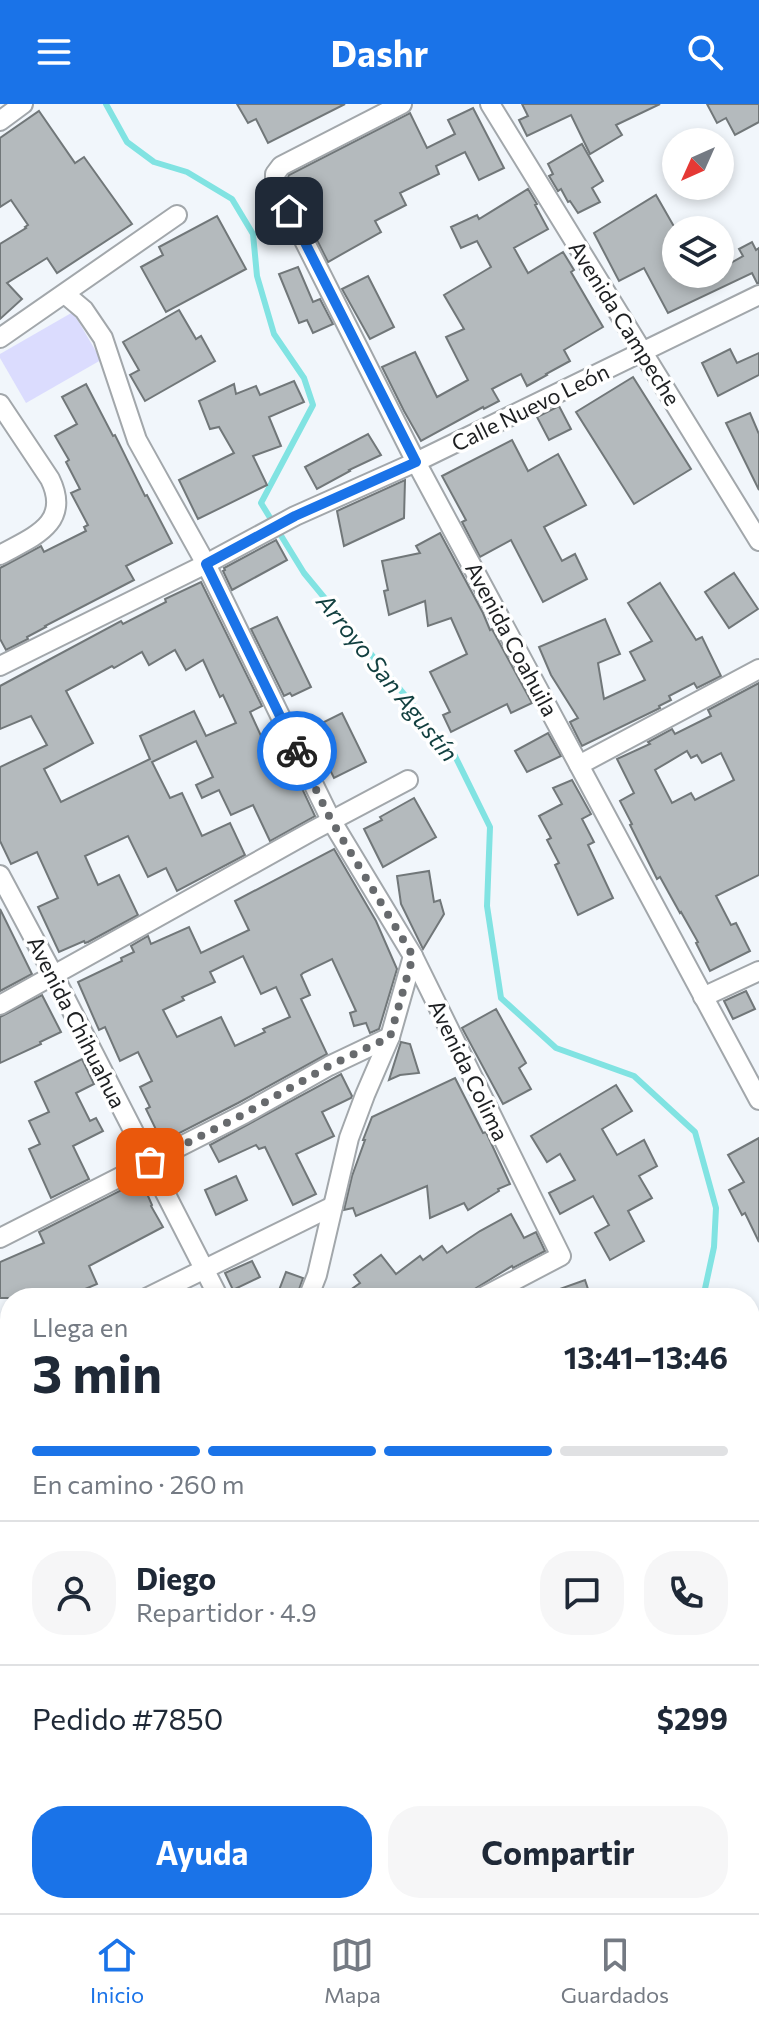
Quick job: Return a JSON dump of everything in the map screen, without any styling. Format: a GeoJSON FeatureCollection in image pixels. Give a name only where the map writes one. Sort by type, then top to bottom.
{"type":"FeatureCollection","features":[{"type":"Feature","properties":{"kind":"street"},"geometry":{"type":"LineString","coordinates":[[0,121],[23,104]]}},
{"type":"Feature","properties":{"kind":"street","name":"Avenida Coahuila"},"geometry":{"type":"LineString","coordinates":[[402,104],[281,166],[275,174],[275,183],[416,462],[759,1100]]}},
{"type":"Feature","properties":{"kind":"street","name":"Avenida Campeche"},"geometry":{"type":"LineString","coordinates":[[490,104],[759,541]]}},
{"type":"Feature","properties":{"kind":"street"},"geometry":{"type":"LineString","coordinates":[[0,338],[177,215]]}},
{"type":"Feature","properties":{"kind":"street","name":"Avenida Colima"},"geometry":{"type":"LineString","coordinates":[[65,294],[84,310],[103,338],[137,440],[206,564],[331,820],[413,956],[561,1256],[500,1288]]}},
{"type":"Feature","properties":{"kind":"street","name":"Calle Nuevo León"},"geometry":{"type":"LineString","coordinates":[[1,663],[206,564],[295,516],[416,462],[759,295]]}},
{"type":"Feature","properties":{"kind":"street"},"geometry":{"type":"LineString","coordinates":[[0,404],[50,479],[57,501],[56,513],[42,531],[0,555]]}},
{"type":"Feature","properties":{"kind":"street"},"geometry":{"type":"LineString","coordinates":[[579,765],[759,669]]}},
{"type":"Feature","properties":{"kind":"street"},"geometry":{"type":"LineString","coordinates":[[0,1005],[408,780]]}},
{"type":"Feature","properties":{"kind":"street","name":"Avenida Chihuahua"},"geometry":{"type":"LineString","coordinates":[[0,875],[214,1288]]}},
{"type":"Feature","properties":{"kind":"street"},"geometry":{"type":"LineString","coordinates":[[312,1288],[349,1138],[390,1037],[413,956]]}},
{"type":"Feature","properties":{"kind":"street"},"geometry":{"type":"LineString","coordinates":[[703,997],[759,971]]}},
{"type":"Feature","properties":{"kind":"street"},"geometry":{"type":"LineString","coordinates":[[0,1238],[390,1037]]}},
{"type":"Feature","properties":{"kind":"street"},"geometry":{"type":"LineString","coordinates":[[167,1288],[333,1206]]}},
{"type":"Feature","properties":{"kind":"shaded area"},"geometry":{"type":"Polygon","coordinates":[[[73,312],[101,360],[26,403],[0,354],[73,312]]]}},
{"type":"Feature","properties":{"kind":"building"},"geometry":{"type":"Polygon","coordinates":[[[237,104],[345,104],[268,143],[256,119],[248,123],[237,104]]]}},
{"type":"Feature","properties":{"kind":"building"},"geometry":{"type":"Polygon","coordinates":[[[522,104],[660,104],[616,125],[622,135],[590,154],[571,115],[527,136],[519,120],[528,116],[522,104]]]}},
{"type":"Feature","properties":{"kind":"building"},"geometry":{"type":"Polygon","coordinates":[[[707,104],[759,104],[759,122],[735,135],[726,118],[717,123],[707,104]]]}},
{"type":"Feature","properties":{"kind":"building"},"geometry":{"type":"Polygon","coordinates":[[[473,108],[504,168],[479,180],[465,152],[436,166],[439,174],[400,193],[406,205],[375,221],[381,232],[328,262],[287,180],[289,175],[410,113],[427,148],[455,134],[448,120],[473,108]]]}},
{"type":"Feature","properties":{"kind":"building"},"geometry":{"type":"Polygon","coordinates":[[[39,111],[75,163],[84,157],[132,224],[57,273],[47,258],[7,283],[22,299],[0,319],[0,244],[28,225],[11,200],[0,207],[0,138],[39,111]]]}},
{"type":"Feature","properties":{"kind":"building"},"geometry":{"type":"Polygon","coordinates":[[[582,144],[603,181],[592,188],[600,202],[578,213],[561,189],[558,191],[549,176],[553,174],[548,164],[582,144]]]}},
{"type":"Feature","properties":{"kind":"building"},"geometry":{"type":"Polygon","coordinates":[[[528,189],[548,229],[514,248],[528,273],[563,252],[603,327],[564,350],[570,361],[527,386],[521,374],[492,389],[499,401],[421,441],[382,367],[415,352],[437,397],[468,380],[446,337],[464,329],[444,295],[491,267],[477,241],[461,248],[451,227],[477,215],[479,219],[528,189]]]}},
{"type":"Feature","properties":{"kind":"building"},"geometry":{"type":"Polygon","coordinates":[[[656,195],[668,216],[662,216],[662,288],[720,288],[668,313],[644,268],[619,281],[594,233],[656,195]]]}},
{"type":"Feature","properties":{"kind":"building"},"geometry":{"type":"Polygon","coordinates":[[[217,216],[246,269],[166,312],[141,267],[163,255],[159,247],[217,216]]]}},
{"type":"Feature","properties":{"kind":"building"},"geometry":{"type":"Polygon","coordinates":[[[752,242],[756,250],[759,248],[759,283],[752,273],[734,282],[734,261],[743,256],[739,249],[752,242]]]}},
{"type":"Feature","properties":{"kind":"building"},"geometry":{"type":"Polygon","coordinates":[[[298,267],[313,302],[320,299],[333,324],[313,333],[307,320],[299,323],[279,274],[298,267]]]}},
{"type":"Feature","properties":{"kind":"building"},"geometry":{"type":"Polygon","coordinates":[[[368,276],[394,327],[370,339],[342,289],[368,276]]]}},
{"type":"Feature","properties":{"kind":"building"},"geometry":{"type":"Polygon","coordinates":[[[179,310],[196,339],[201,336],[215,361],[145,401],[130,375],[139,370],[123,342],[179,310]]]}},
{"type":"Feature","properties":{"kind":"building"},"geometry":{"type":"Polygon","coordinates":[[[730,349],[737,363],[759,353],[759,375],[718,396],[702,363],[730,349]]]}},
{"type":"Feature","properties":{"kind":"building"},"geometry":{"type":"Polygon","coordinates":[[[633,377],[691,469],[634,504],[576,412],[633,377]]]}},
{"type":"Feature","properties":{"kind":"building"},"geometry":{"type":"Polygon","coordinates":[[[294,381],[304,402],[269,417],[281,446],[253,456],[267,485],[198,519],[179,480],[234,453],[219,427],[210,429],[199,401],[234,384],[236,394],[256,386],[260,395],[294,381]]]}},
{"type":"Feature","properties":{"kind":"building"},"geometry":{"type":"Polygon","coordinates":[[[86,384],[172,543],[126,566],[134,580],[6,650],[0,639],[0,568],[41,546],[44,552],[86,531],[84,527],[88,525],[71,493],[80,489],[66,462],[69,460],[55,436],[77,424],[62,397],[86,384]]]}},
{"type":"Feature","properties":{"kind":"building"},"geometry":{"type":"Polygon","coordinates":[[[559,406],[571,429],[549,440],[537,417],[559,406]]]}},
{"type":"Feature","properties":{"kind":"building"},"geometry":{"type":"Polygon","coordinates":[[[750,413],[759,434],[759,490],[726,423],[750,413]]]}},
{"type":"Feature","properties":{"kind":"building"},"geometry":{"type":"Polygon","coordinates":[[[368,434],[381,455],[317,489],[305,467],[368,434]]]}},
{"type":"Feature","properties":{"kind":"building"},"geometry":{"type":"Polygon","coordinates":[[[512,440],[528,471],[558,454],[586,505],[544,527],[562,561],[575,554],[587,579],[543,602],[511,540],[480,557],[462,522],[466,520],[442,476],[512,440]]]}},
{"type":"Feature","properties":{"kind":"building"},"geometry":{"type":"Polygon","coordinates":[[[405,480],[404,518],[344,546],[337,511],[405,480]]]}},
{"type":"Feature","properties":{"kind":"building"},"geometry":{"type":"Polygon","coordinates":[[[440,533],[532,703],[511,713],[507,704],[451,732],[443,715],[450,712],[430,672],[467,654],[451,618],[428,626],[425,601],[389,615],[382,561],[420,553],[416,546],[440,533]]]}},
{"type":"Feature","properties":{"kind":"building"},"geometry":{"type":"Polygon","coordinates":[[[276,540],[287,560],[232,590],[224,568],[276,540]]]}},
{"type":"Feature","properties":{"kind":"building"},"geometry":{"type":"Polygon","coordinates":[[[734,573],[758,609],[729,628],[705,592],[734,573]]]}},
{"type":"Feature","properties":{"kind":"building"},"geometry":{"type":"Polygon","coordinates":[[[201,582],[262,706],[250,712],[268,752],[278,747],[288,769],[292,767],[315,816],[270,841],[253,805],[231,815],[219,790],[202,798],[196,785],[213,777],[196,741],[152,762],[170,798],[182,793],[202,836],[230,823],[245,855],[177,891],[166,868],[148,877],[128,836],[85,856],[98,885],[119,875],[138,915],[88,942],[59,952],[38,907],[58,898],[37,852],[11,864],[0,841],[0,767],[47,745],[31,716],[0,729],[0,686],[121,621],[123,624],[166,602],[165,599],[201,582]],[[175,650],[149,665],[142,652],[66,691],[93,743],[44,769],[61,802],[150,759],[140,736],[194,711],[206,736],[236,723],[203,660],[186,670],[175,650]]]}},
{"type":"Feature","properties":{"kind":"building"},"geometry":{"type":"Polygon","coordinates":[[[660,583],[696,640],[702,637],[721,676],[697,688],[694,683],[669,696],[671,700],[660,708],[582,746],[570,722],[578,718],[551,675],[539,647],[605,619],[620,654],[598,663],[604,699],[645,680],[630,652],[652,641],[628,603],[660,583]]]}},
{"type":"Feature","properties":{"kind":"building"},"geometry":{"type":"Polygon","coordinates":[[[277,617],[311,687],[292,696],[290,693],[284,696],[251,629],[277,617]]]}},
{"type":"Feature","properties":{"kind":"building"},"geometry":{"type":"Polygon","coordinates":[[[759,683],[759,875],[716,896],[731,925],[736,923],[750,951],[710,971],[698,942],[660,877],[657,879],[630,825],[620,801],[634,793],[617,759],[650,744],[648,742],[672,729],[675,734],[711,716],[708,710],[759,683]],[[687,751],[655,770],[672,803],[691,793],[695,800],[734,780],[721,753],[702,763],[697,755],[691,758],[687,751]]]}},
{"type":"Feature","properties":{"kind":"building"},"geometry":{"type":"Polygon","coordinates":[[[342,713],[366,762],[334,778],[310,729],[342,713]]]}},
{"type":"Feature","properties":{"kind":"building"},"geometry":{"type":"Polygon","coordinates":[[[548,733],[561,756],[527,772],[515,751],[548,733]]]}},
{"type":"Feature","properties":{"kind":"building"},"geometry":{"type":"Polygon","coordinates":[[[572,780],[591,814],[582,819],[594,842],[588,845],[613,898],[578,915],[555,865],[559,863],[547,840],[551,838],[539,816],[562,804],[553,788],[572,780]]]}},
{"type":"Feature","properties":{"kind":"building"},"geometry":{"type":"Polygon","coordinates":[[[414,798],[436,837],[383,867],[364,829],[414,798]]]}},
{"type":"Feature","properties":{"kind":"building"},"geometry":{"type":"Polygon","coordinates":[[[334,849],[376,921],[397,969],[379,1029],[370,1033],[366,1023],[354,1026],[350,1013],[356,1011],[332,959],[303,973],[301,975],[310,995],[301,999],[327,1054],[162,1142],[146,1109],[150,1107],[140,1087],[152,1081],[138,1052],[120,1061],[105,1027],[99,1030],[78,982],[122,961],[121,958],[134,952],[131,946],[148,936],[151,944],[189,927],[201,953],[249,930],[235,901],[334,849]],[[243,956],[210,972],[215,982],[182,997],[184,1000],[163,1010],[177,1037],[221,1017],[235,1046],[290,1017],[276,987],[261,994],[243,956]]]}},
{"type":"Feature","properties":{"kind":"building"},"geometry":{"type":"Polygon","coordinates":[[[429,871],[434,902],[440,900],[444,914],[423,949],[401,904],[397,876],[429,871]]]}},
{"type":"Feature","properties":{"kind":"building"},"geometry":{"type":"Polygon","coordinates":[[[0,909],[32,974],[0,991],[0,909]]]}},
{"type":"Feature","properties":{"kind":"building"},"geometry":{"type":"Polygon","coordinates":[[[746,991],[755,1009],[733,1019],[724,1001],[746,991]]]}},
{"type":"Feature","properties":{"kind":"building"},"geometry":{"type":"Polygon","coordinates":[[[42,995],[61,1032],[0,1063],[0,1017],[42,995]]]}},
{"type":"Feature","properties":{"kind":"building"},"geometry":{"type":"Polygon","coordinates":[[[496,1009],[526,1063],[519,1068],[531,1089],[503,1104],[462,1028],[496,1009]]]}},
{"type":"Feature","properties":{"kind":"building"},"geometry":{"type":"Polygon","coordinates":[[[401,1042],[410,1044],[419,1073],[389,1080],[401,1042]]]}},
{"type":"Feature","properties":{"kind":"building"},"geometry":{"type":"Polygon","coordinates":[[[82,1059],[94,1084],[76,1093],[90,1121],[96,1118],[103,1131],[73,1146],[89,1179],[51,1198],[29,1149],[40,1144],[29,1121],[49,1112],[35,1082],[82,1059]]]}},
{"type":"Feature","properties":{"kind":"building"},"geometry":{"type":"Polygon","coordinates":[[[341,1074],[351,1098],[322,1112],[334,1136],[296,1154],[316,1194],[293,1205],[265,1147],[259,1149],[256,1145],[219,1162],[210,1145],[341,1074]]]}},
{"type":"Feature","properties":{"kind":"building"},"geometry":{"type":"Polygon","coordinates":[[[455,1078],[483,1133],[486,1132],[510,1184],[468,1210],[464,1203],[430,1218],[427,1186],[356,1216],[353,1208],[344,1210],[372,1117],[455,1078]]]}},
{"type":"Feature","properties":{"kind":"building"},"geometry":{"type":"Polygon","coordinates":[[[616,1085],[632,1111],[602,1129],[617,1155],[644,1140],[657,1166],[639,1176],[652,1198],[628,1211],[644,1241],[610,1260],[595,1233],[609,1225],[593,1196],[560,1214],[549,1193],[575,1180],[560,1154],[547,1162],[531,1136],[616,1085]]]}},
{"type":"Feature","properties":{"kind":"building"},"geometry":{"type":"Polygon","coordinates":[[[759,1138],[759,1242],[729,1190],[744,1182],[728,1155],[759,1138]]]}},
{"type":"Feature","properties":{"kind":"building"},"geometry":{"type":"Polygon","coordinates":[[[236,1176],[247,1200],[216,1215],[205,1190],[236,1176]]]}},
{"type":"Feature","properties":{"kind":"building"},"geometry":{"type":"Polygon","coordinates":[[[141,1180],[163,1227],[89,1266],[97,1284],[88,1288],[0,1288],[0,1262],[44,1243],[39,1232],[141,1180]]]}},
{"type":"Feature","properties":{"kind":"building"},"geometry":{"type":"Polygon","coordinates":[[[511,1214],[524,1238],[536,1232],[545,1251],[512,1266],[476,1288],[353,1288],[360,1283],[354,1275],[381,1255],[396,1274],[420,1256],[423,1260],[442,1246],[447,1253],[511,1214]]]}},
{"type":"Feature","properties":{"kind":"building"},"geometry":{"type":"Polygon","coordinates":[[[252,1261],[260,1277],[232,1288],[225,1273],[252,1261]]]}},
{"type":"Feature","properties":{"kind":"building"},"geometry":{"type":"Polygon","coordinates":[[[286,1272],[303,1278],[300,1288],[280,1288],[286,1272]]]}},
{"type":"Feature","properties":{"kind":"building"},"geometry":{"type":"Polygon","coordinates":[[[585,1280],[588,1288],[562,1288],[585,1280]]]}},
{"type":"Feature","properties":{"kind":"waterway","name":"Arroyo San Agustín"},"geometry":{"type":"LineString","coordinates":[[106,104],[127,142],[154,162],[187,172],[232,199],[253,234],[257,276],[274,334],[304,378],[313,405],[261,503],[304,573],[455,756],[490,827],[487,906],[501,998],[556,1048],[634,1076],[695,1132],[716,1208],[714,1247],[705,1288]]}},
{"type":"Feature","properties":{"kind":"way so far"},"geometry":{"type":"LineString","coordinates":[[150,1162],[329,1066],[390,1037],[413,956],[331,820],[297,751]]}},
{"type":"Feature","properties":{"kind":"route"},"geometry":{"type":"LineString","coordinates":[[289,211],[416,462],[295,516],[206,564],[297,751]]}}]}
